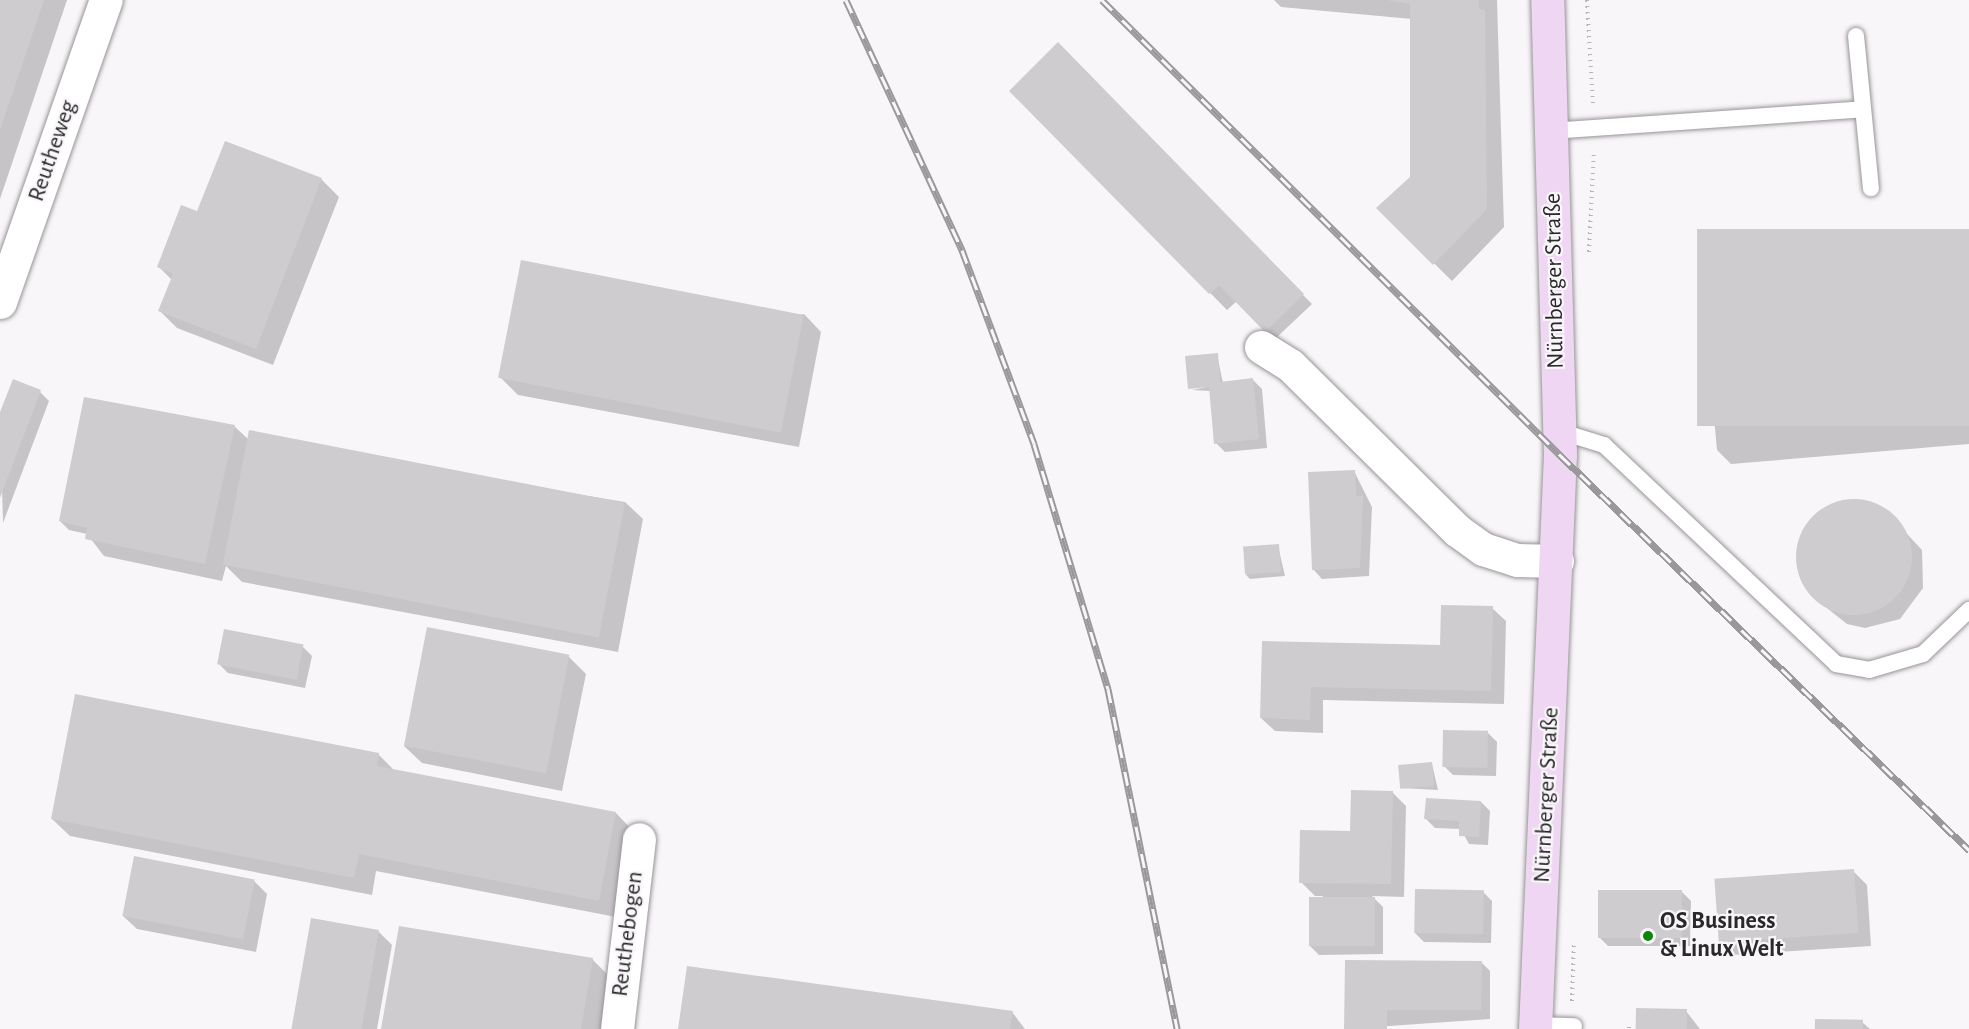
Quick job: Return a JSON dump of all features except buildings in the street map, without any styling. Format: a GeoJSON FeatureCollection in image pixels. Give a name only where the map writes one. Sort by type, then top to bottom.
{"type":"FeatureCollection","features":[{"type":"Feature","properties":{"kind":"main road","name":"Nürnberger Straße"},"geometry":{"type":"LineString","coordinates":[[1535,1027],[1557,561],[1559,430],[1547,0]]}},
{"type":"Feature","properties":{"kind":"street","name":"Reutheweg"},"geometry":{"type":"LineString","coordinates":[[0,302],[106,0]]}},
{"type":"Feature","properties":{"kind":"street"},"geometry":{"type":"LineString","coordinates":[[1261,347],[1290,365],[1458,531],[1483,549],[1517,560],[1557,561]]}},
{"type":"Feature","properties":{"kind":"street","name":"Reuthebogen"},"geometry":{"type":"LineString","coordinates":[[617,1029],[639,839]]}},
{"type":"Feature","properties":{"kind":"lane"},"geometry":{"type":"LineString","coordinates":[[1856,36],[1871,188]]}},
{"type":"Feature","properties":{"kind":"lane"},"geometry":{"type":"LineString","coordinates":[[1551,131],[1862,109]]}},
{"type":"Feature","properties":{"kind":"lane"},"geometry":{"type":"LineString","coordinates":[[1559,430],[1604,445],[1836,664],[1869,670],[1923,654],[1969,610]]}},
{"type":"Feature","properties":{"kind":"lane"},"geometry":{"type":"LineString","coordinates":[[1535,1027],[1574,1026]]}},
{"type":"Feature","properties":{"kind":"railway"},"geometry":{"type":"LineString","coordinates":[[846,0],[962,250],[1034,444],[1108,689],[1177,1029]]}},
{"type":"Feature","properties":{"kind":"railway"},"geometry":{"type":"LineString","coordinates":[[1102,0],[1560,455],[1969,850]]}},
{"type":"Feature","properties":{"kind":"place","name":"OS Business & Linux Welt"},"geometry":{"type":"Point","coordinates":[1648,936]}}]}
